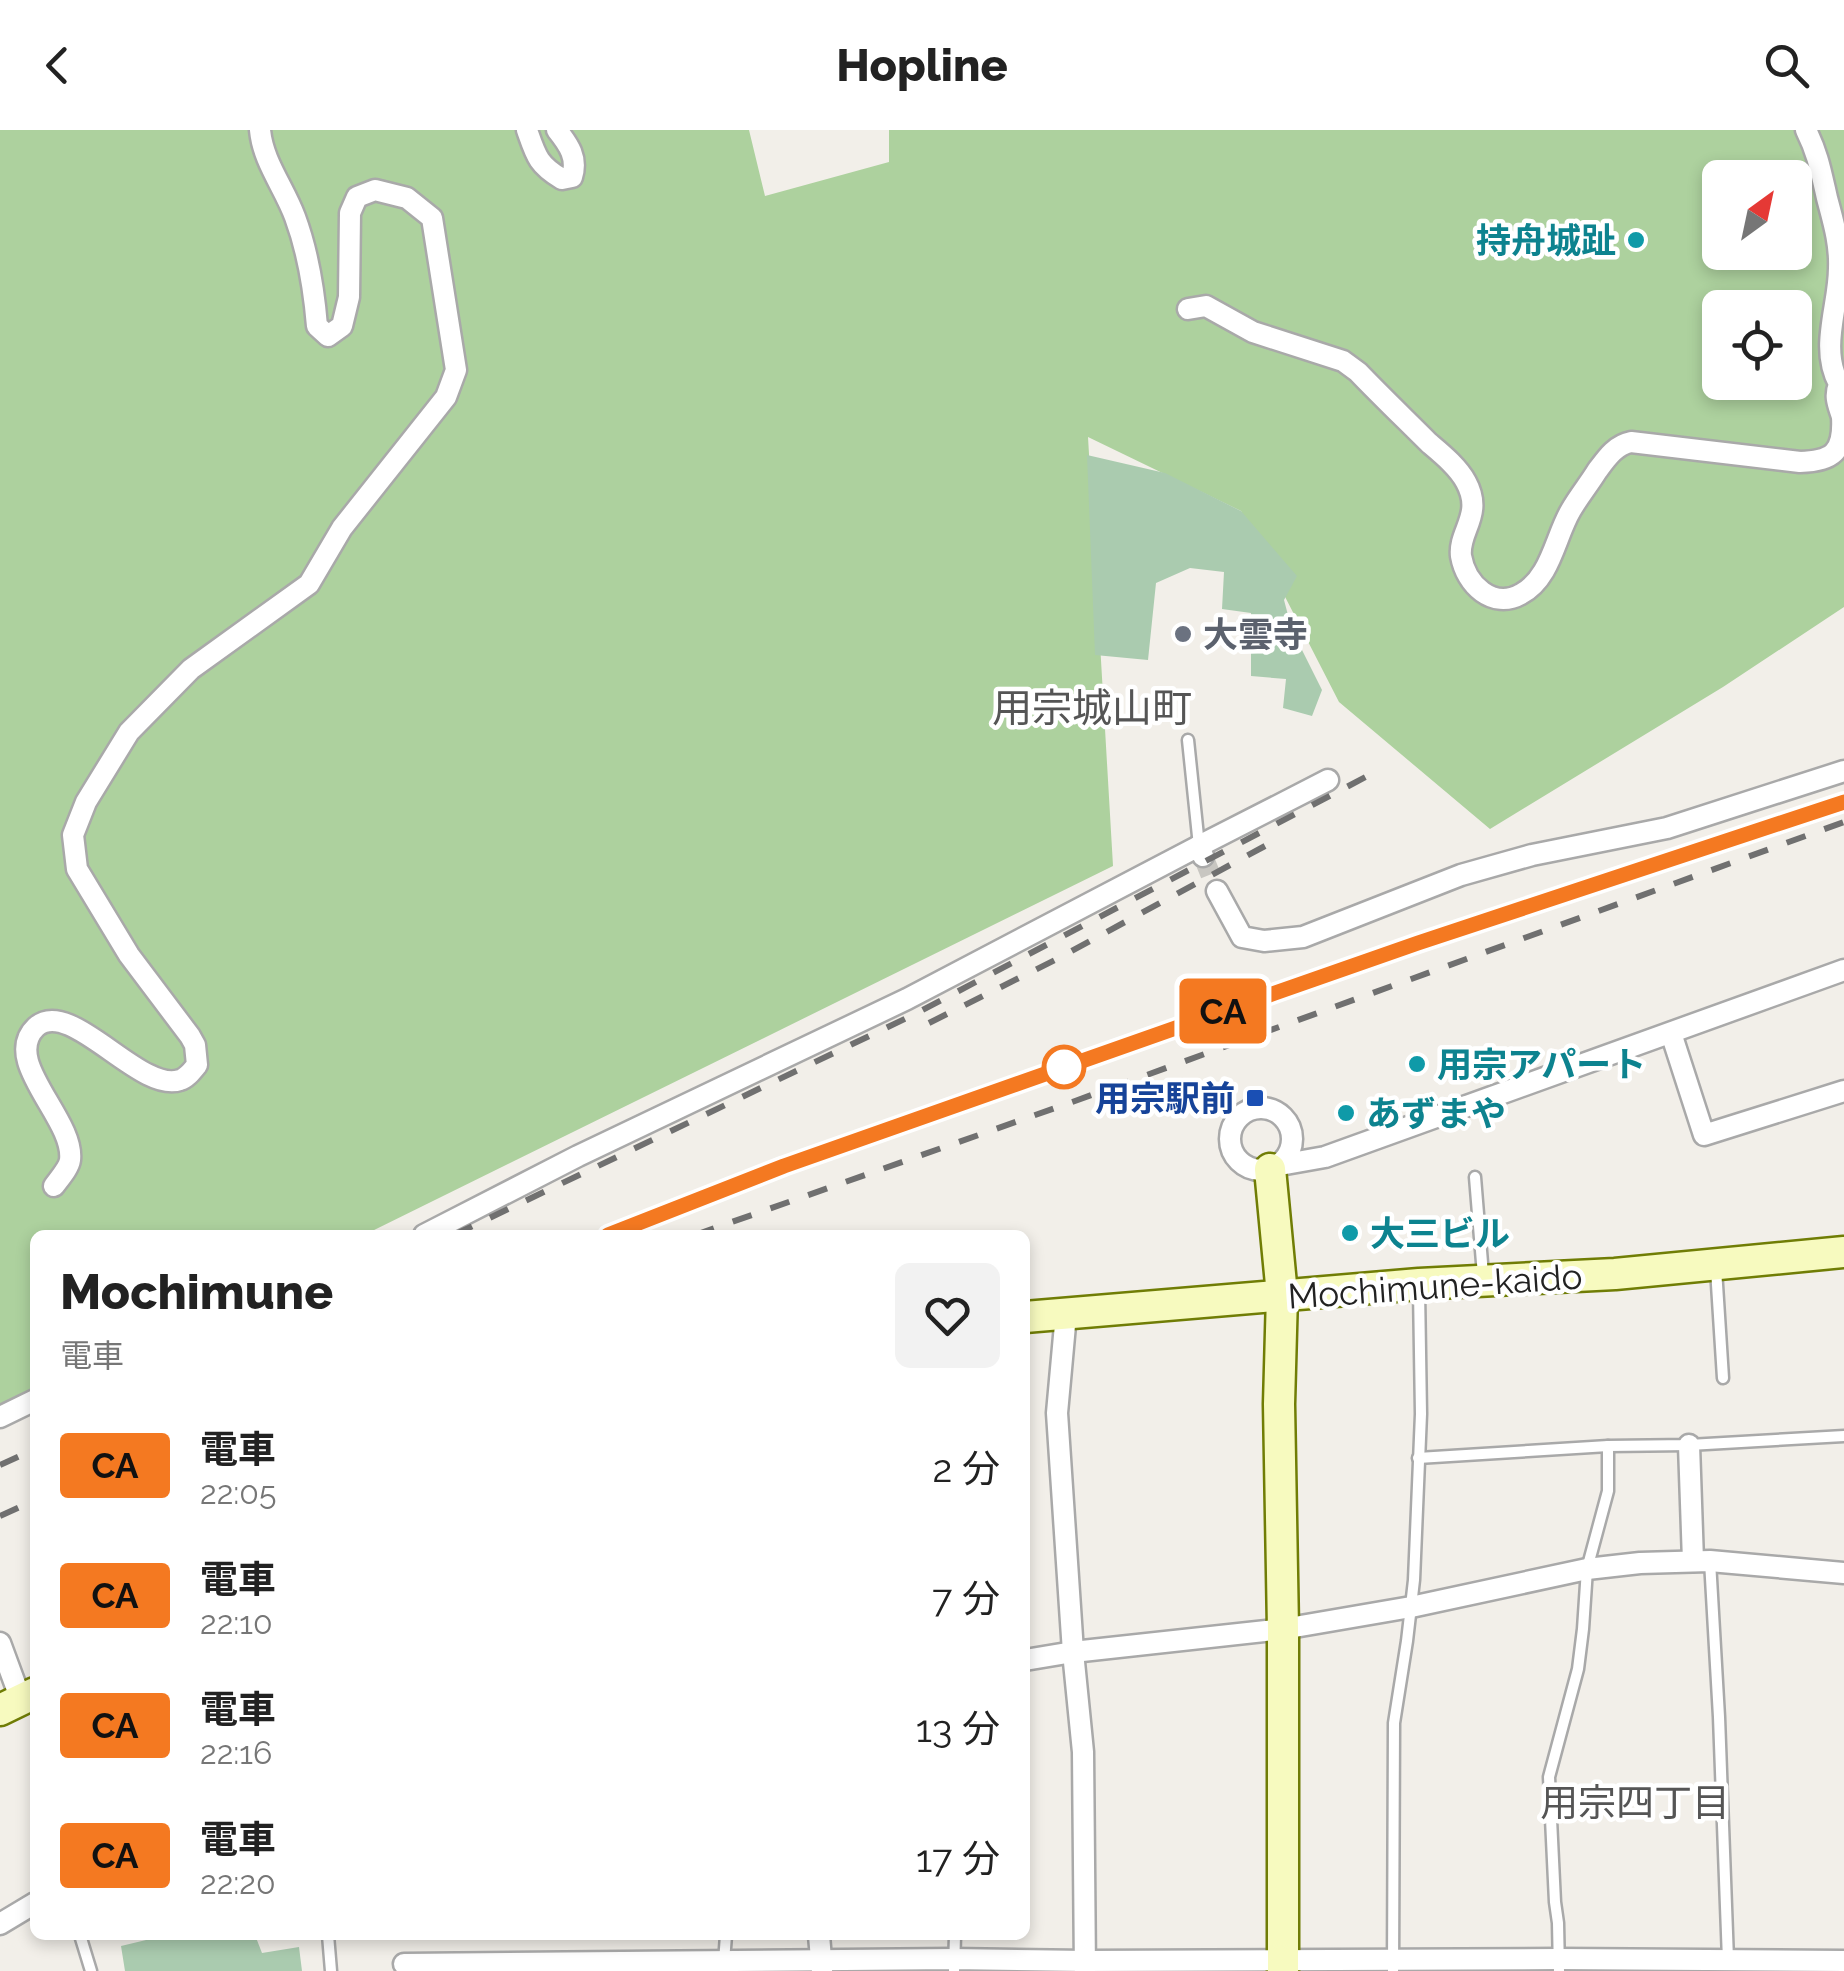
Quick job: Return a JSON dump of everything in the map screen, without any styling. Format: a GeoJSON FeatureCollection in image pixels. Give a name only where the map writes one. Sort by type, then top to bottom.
{"type":"FeatureCollection","features":[{"type":"Feature","properties":{"kind":"main road"},"geometry":{"type":"LineString","coordinates":[[1275,1167],[1282,1295],[1283,1965]]}},
{"type":"Feature","properties":{"kind":"main road","name":"Mochimune-kaido"},"geometry":{"type":"LineString","coordinates":[[1030,1317],[1418,1284],[1716,1266],[1844,1252]]}},
{"type":"Feature","properties":{"kind":"street"},"geometry":{"type":"LineString","coordinates":[[54,1186],[70,1162],[68,1142],[28,1064],[25,1044],[42,1022],[68,1023],[149,1076],[168,1082],[184,1080],[197,1065],[190,1036],[129,955],[77,869],[74,836],[86,802],[129,732],[191,669],[309,584],[342,528],[446,397],[456,370],[432,218],[407,198],[374,190],[357,197],[350,214],[349,297],[342,326],[328,336],[317,326],[314,290],[295,218],[262,149],[260,130]]}},
{"type":"Feature","properties":{"kind":"street"},"geometry":{"type":"LineString","coordinates":[[527,130],[538,160],[562,179],[572,176],[576,166],[570,146],[557,130]]}},
{"type":"Feature","properties":{"kind":"street"},"geometry":{"type":"LineString","coordinates":[[1188,309],[1206,306],[1253,332],[1343,361],[1358,372],[1466,482],[1473,504],[1470,526],[1462,543],[1465,569],[1484,594],[1499,600],[1512,598],[1526,592],[1544,572],[1570,511],[1622,444],[1800,462],[1820,462],[1838,453],[1843,420],[1836,398],[1839,384],[1830,357],[1840,266],[1838,237],[1817,152],[1806,130]]}},
{"type":"Feature","properties":{"kind":"street"},"geometry":{"type":"LineString","coordinates":[[1217,891],[1242,936],[1264,941],[1302,937],[1461,875],[1532,855],[1667,828],[1844,772]]}},
{"type":"Feature","properties":{"kind":"street"},"geometry":{"type":"LineString","coordinates":[[434,1230],[578,1156],[907,999],[1201,851],[1328,780]]}},
{"type":"Feature","properties":{"kind":"street"},"geometry":{"type":"LineString","coordinates":[[1275,1167],[1325,1156],[1844,970]]}},
{"type":"Feature","properties":{"kind":"street"},"geometry":{"type":"LineString","coordinates":[[1670,1033],[1704,1136],[1844,1092]]}},
{"type":"Feature","properties":{"kind":"street"},"geometry":{"type":"LineString","coordinates":[[1066,1314],[1057,1414],[1082,1752],[1086,1966]]}},
{"type":"Feature","properties":{"kind":"street"},"geometry":{"type":"LineString","coordinates":[[0,1417],[30,1402]]}},
{"type":"Feature","properties":{"kind":"street"},"geometry":{"type":"LineString","coordinates":[[1688,1445],[1702,1561]]}},
{"type":"Feature","properties":{"kind":"street"},"geometry":{"type":"LineString","coordinates":[[1030,1659],[1283,1629],[1411,1607],[1587,1569],[1640,1563],[1702,1561],[1844,1572]]}},
{"type":"Feature","properties":{"kind":"street"},"geometry":{"type":"LineString","coordinates":[[0,1642],[19,1701]]}},
{"type":"Feature","properties":{"kind":"street"},"geometry":{"type":"LineString","coordinates":[[0,1924],[30,1906]]}},
{"type":"Feature","properties":{"kind":"street"},"geometry":{"type":"LineString","coordinates":[[819,1940],[821,1965]]}},
{"type":"Feature","properties":{"kind":"street"},"geometry":{"type":"LineString","coordinates":[[404,1964],[1728,1966],[1844,1961]]}},
{"type":"Feature","properties":{"kind":"lane"},"geometry":{"type":"LineString","coordinates":[[1188,740],[1201,851]]}},
{"type":"Feature","properties":{"kind":"lane"},"geometry":{"type":"LineString","coordinates":[[1474,1176],[1484,1280]]}},
{"type":"Feature","properties":{"kind":"lane"},"geometry":{"type":"LineString","coordinates":[[1716,1266],[1723,1378]]}},
{"type":"Feature","properties":{"kind":"lane"},"geometry":{"type":"LineString","coordinates":[[1393,1966],[1394,1724],[1411,1607],[1421,1414],[1418,1284]]}},
{"type":"Feature","properties":{"kind":"lane"},"geometry":{"type":"LineString","coordinates":[[1418,1458],[1844,1436]]}},
{"type":"Feature","properties":{"kind":"lane"},"geometry":{"type":"LineString","coordinates":[[1559,1965],[1549,1777],[1578,1669],[1587,1569],[1608,1491],[1608,1446]]}},
{"type":"Feature","properties":{"kind":"lane"},"geometry":{"type":"LineString","coordinates":[[1702,1561],[1720,1717],[1728,1966]]}},
{"type":"Feature","properties":{"kind":"lane"},"geometry":{"type":"LineString","coordinates":[[82,1940],[91,1971]]}},
{"type":"Feature","properties":{"kind":"lane"},"geometry":{"type":"LineString","coordinates":[[328,1940],[331,1971]]}},
{"type":"Feature","properties":{"kind":"lane"},"geometry":{"type":"LineString","coordinates":[[724,1962],[726,1940]]}},
{"type":"Feature","properties":{"kind":"lane"},"geometry":{"type":"LineString","coordinates":[[954,1965],[955,1940]]}},
{"type":"Feature","properties":{"kind":"green space"},"geometry":{"type":"Polygon","coordinates":[[[0,130],[749,130],[765,196],[889,162],[889,130],[1844,130],[1844,607],[1723,687],[1490,829],[1339,702],[1241,511],[1088,437],[1113,866],[374,1230],[30,1230],[30,1394],[0,1408],[0,130]]]}},
{"type":"Feature","properties":{"kind":"green space"},"geometry":{"type":"Polygon","coordinates":[[[1087,455],[1165,473],[1241,511],[1297,576],[1284,600],[1292,630],[1322,690],[1312,716],[1283,708],[1286,679],[1251,676],[1251,613],[1222,609],[1224,572],[1190,568],[1156,583],[1148,660],[1095,655],[1087,455]]]}},
{"type":"Feature","properties":{"kind":"green space"},"geometry":{"type":"Polygon","coordinates":[[[146,1940],[257,1940],[262,1953],[299,1947],[302,1971],[125,1971],[121,1946],[146,1940]]]}},
{"type":"Feature","properties":{"kind":"tunnel"},"geometry":{"type":"LineString","coordinates":[[1203,856],[1217,891]]}},
{"type":"Feature","properties":{"kind":"railway"},"geometry":{"type":"LineString","coordinates":[[464,1230],[913,1015],[1377,771]]}},
{"type":"Feature","properties":{"kind":"railway"},"geometry":{"type":"LineString","coordinates":[[620,1230],[784,1166],[1418,943],[1844,802]]}},
{"type":"Feature","properties":{"kind":"railway"},"geometry":{"type":"LineString","coordinates":[[709,1230],[1844,822]]}},
{"type":"Feature","properties":{"kind":"railway"},"geometry":{"type":"LineString","coordinates":[[929,1023],[1265,846]]}},
{"type":"Feature","properties":{"kind":"railway"},"geometry":{"type":"LineString","coordinates":[[0,1465],[30,1451]]}},
{"type":"Feature","properties":{"kind":"railway"},"geometry":{"type":"LineString","coordinates":[[0,1516],[30,1502]]}},
{"type":"Feature","properties":{"kind":"train","name":"CA"},"geometry":{"type":"LineString","coordinates":[[619,1230],[784,1166],[1418,943],[1844,802]]}},
{"type":"Feature","properties":{"kind":"place","name":"持舟城趾"},"geometry":{"type":"Point","coordinates":[1636,240]}},
{"type":"Feature","properties":{"kind":"place","name":"大雲寺"},"geometry":{"type":"Point","coordinates":[1183,634]}},
{"type":"Feature","properties":{"kind":"place","name":"用宗アパート"},"geometry":{"type":"Point","coordinates":[1417,1064]}},
{"type":"Feature","properties":{"kind":"place","name":"用宗駅前"},"geometry":{"type":"Point","coordinates":[1255,1098]}},
{"type":"Feature","properties":{"kind":"place","name":"あずまや"},"geometry":{"type":"Point","coordinates":[1346,1113]}},
{"type":"Feature","properties":{"kind":"place","name":"大三ビル"},"geometry":{"type":"Point","coordinates":[1350,1233]}},
{"type":"Feature","properties":{"kind":"district","name":"用宗城山町"},"geometry":{"type":"Point","coordinates":[1092,707]}},
{"type":"Feature","properties":{"kind":"district","name":"用宗四丁目"},"geometry":{"type":"Point","coordinates":[1635,1802]}}]}
